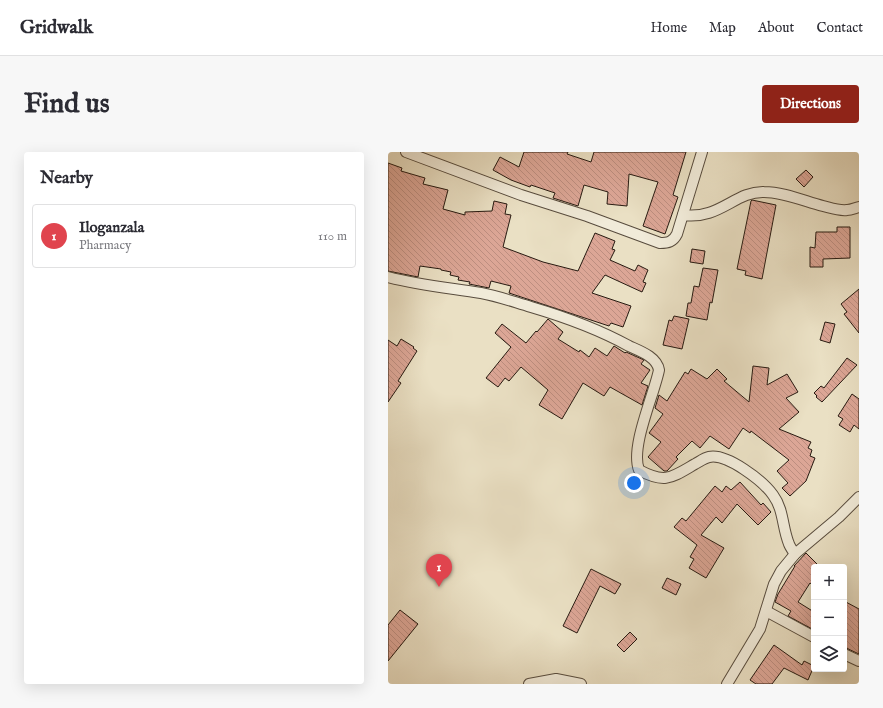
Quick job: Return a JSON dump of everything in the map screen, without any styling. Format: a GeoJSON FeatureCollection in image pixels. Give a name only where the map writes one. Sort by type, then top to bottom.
{"type":"FeatureCollection","features":[{"type":"Feature","properties":{"kind":"street"},"geometry":{"type":"LineString","coordinates":[[406,152],[521,195],[587,216],[660,243],[670,242],[675,238],[684,215],[702,152]]}},
{"type":"Feature","properties":{"kind":"street"},"geometry":{"type":"LineString","coordinates":[[684,215],[694,216],[713,212],[748,194],[764,192],[783,194],[833,209],[847,210],[859,207]]}},
{"type":"Feature","properties":{"kind":"street"},"geometry":{"type":"LineString","coordinates":[[388,276],[432,286],[482,293],[564,317],[605,333],[649,357],[658,366],[659,370],[640,435],[636,457],[639,470],[658,479],[669,478],[708,458],[717,457],[730,461],[748,472],[772,493],[778,503],[789,544],[795,554]]}},
{"type":"Feature","properties":{"kind":"street"},"geometry":{"type":"LineString","coordinates":[[727,684],[760,629],[774,584],[781,570],[795,554],[859,497]]}},
{"type":"Feature","properties":{"kind":"street"},"geometry":{"type":"LineString","coordinates":[[766,611],[812,636]]}},
{"type":"Feature","properties":{"kind":"street"},"geometry":{"type":"LineString","coordinates":[[847,655],[859,661]]}},
{"type":"Feature","properties":{"kind":"street"},"geometry":{"type":"LineString","coordinates":[[529,684],[556,679],[581,684]]}},
{"type":"Feature","properties":{"kind":"building"},"geometry":{"type":"Polygon","coordinates":[[[524,152],[568,152],[567,154],[591,162],[594,152],[686,152],[673,195],[678,197],[665,234],[643,226],[658,182],[629,174],[627,206],[607,204],[608,192],[584,185],[578,206],[553,198],[555,193],[531,185],[530,187],[511,180],[493,170],[500,157],[519,167],[524,152]]]}},
{"type":"Feature","properties":{"kind":"building"},"geometry":{"type":"Polygon","coordinates":[[[388,163],[402,168],[401,171],[425,178],[423,184],[448,190],[443,209],[465,215],[465,212],[492,211],[494,201],[507,204],[505,214],[511,215],[503,247],[543,262],[578,271],[595,233],[615,241],[612,249],[615,250],[610,260],[635,271],[638,265],[648,270],[643,282],[646,283],[642,292],[605,275],[592,293],[631,306],[623,327],[611,323],[609,326],[509,293],[511,286],[491,281],[489,288],[469,284],[470,282],[458,280],[459,277],[450,275],[451,272],[441,269],[420,266],[418,277],[388,271],[388,163]]]}},
{"type":"Feature","properties":{"kind":"building"},"geometry":{"type":"Polygon","coordinates":[[[806,170],[813,177],[804,187],[796,179],[806,170]]]}},
{"type":"Feature","properties":{"kind":"building"},"geometry":{"type":"Polygon","coordinates":[[[752,200],[776,205],[762,279],[745,275],[746,271],[737,269],[752,200]]]}},
{"type":"Feature","properties":{"kind":"building"},"geometry":{"type":"Polygon","coordinates":[[[837,227],[850,227],[850,258],[823,259],[823,267],[810,267],[810,247],[815,248],[816,232],[837,232],[837,227]]]}},
{"type":"Feature","properties":{"kind":"building"},"geometry":{"type":"Polygon","coordinates":[[[692,249],[705,251],[703,264],[690,262],[692,249]]]}},
{"type":"Feature","properties":{"kind":"building"},"geometry":{"type":"Polygon","coordinates":[[[703,268],[718,270],[712,303],[710,302],[707,320],[686,316],[688,303],[691,303],[694,286],[699,287],[703,268]]]}},
{"type":"Feature","properties":{"kind":"building"},"geometry":{"type":"Polygon","coordinates":[[[859,289],[859,333],[844,314],[847,312],[841,304],[859,289]]]}},
{"type":"Feature","properties":{"kind":"building"},"geometry":{"type":"Polygon","coordinates":[[[674,316],[689,319],[682,349],[663,345],[669,320],[672,321],[674,316]]]}},
{"type":"Feature","properties":{"kind":"building"},"geometry":{"type":"Polygon","coordinates":[[[548,319],[563,332],[558,339],[579,352],[580,350],[589,357],[595,348],[607,356],[614,346],[625,353],[626,352],[644,360],[641,364],[650,370],[641,383],[648,386],[642,405],[610,387],[604,396],[583,383],[562,419],[539,405],[548,390],[521,367],[509,381],[505,378],[498,387],[486,378],[511,347],[495,333],[502,324],[526,343],[548,319]]]}},
{"type":"Feature","properties":{"kind":"building"},"geometry":{"type":"Polygon","coordinates":[[[825,322],[835,324],[830,343],[820,340],[825,322]]]}},
{"type":"Feature","properties":{"kind":"building"},"geometry":{"type":"Polygon","coordinates":[[[401,339],[414,347],[413,348],[417,351],[398,381],[401,383],[388,402],[388,340],[397,346],[401,339]]]}},
{"type":"Feature","properties":{"kind":"building"},"geometry":{"type":"Polygon","coordinates":[[[847,358],[857,365],[822,402],[814,393],[821,386],[824,388],[847,358]]]}},
{"type":"Feature","properties":{"kind":"building"},"geometry":{"type":"Polygon","coordinates":[[[753,366],[769,368],[767,385],[787,374],[798,392],[786,398],[799,412],[779,429],[811,442],[808,448],[812,450],[810,456],[815,458],[806,481],[790,496],[782,488],[788,483],[777,471],[789,460],[751,431],[750,433],[743,428],[729,449],[710,436],[700,448],[692,441],[676,457],[678,459],[667,471],[664,471],[648,457],[661,442],[649,433],[663,414],[655,408],[659,395],[667,401],[685,372],[688,374],[691,369],[707,379],[717,369],[727,379],[724,381],[749,402],[753,366]]]}},
{"type":"Feature","properties":{"kind":"building"},"geometry":{"type":"Polygon","coordinates":[[[852,394],[859,399],[859,429],[854,425],[850,432],[839,425],[843,419],[838,416],[852,394]]]}},
{"type":"Feature","properties":{"kind":"building"},"geometry":{"type":"Polygon","coordinates":[[[740,482],[761,505],[763,503],[771,512],[758,525],[737,504],[722,523],[716,517],[701,535],[724,548],[706,578],[689,568],[694,559],[690,557],[697,545],[674,527],[682,518],[686,521],[715,486],[722,492],[726,486],[731,490],[740,482]]]}},
{"type":"Feature","properties":{"kind":"building"},"geometry":{"type":"Polygon","coordinates":[[[806,553],[817,564],[811,564],[811,584],[810,583],[798,602],[811,610],[811,628],[788,616],[791,611],[775,602],[794,566],[806,553]]]}},
{"type":"Feature","properties":{"kind":"building"},"geometry":{"type":"Polygon","coordinates":[[[591,569],[621,584],[615,594],[600,586],[577,633],[563,626],[591,569]]]}},
{"type":"Feature","properties":{"kind":"building"},"geometry":{"type":"Polygon","coordinates":[[[667,578],[681,584],[676,595],[662,588],[667,578]]]}},
{"type":"Feature","properties":{"kind":"building"},"geometry":{"type":"Polygon","coordinates":[[[847,603],[859,609],[859,654],[847,648],[847,603]]]}},
{"type":"Feature","properties":{"kind":"building"},"geometry":{"type":"Polygon","coordinates":[[[400,610],[418,624],[388,661],[388,625],[400,610]]]}},
{"type":"Feature","properties":{"kind":"building"},"geometry":{"type":"Polygon","coordinates":[[[630,632],[637,639],[624,652],[617,645],[630,632]]]}},
{"type":"Feature","properties":{"kind":"building"},"geometry":{"type":"Polygon","coordinates":[[[774,645],[802,665],[804,661],[811,664],[811,672],[808,680],[784,668],[772,684],[756,684],[750,680],[774,645]]]}},
{"type":"Feature","properties":{"kind":"place","name":"Iloganzala"},"geometry":{"type":"Point","coordinates":[439,587]}}]}
